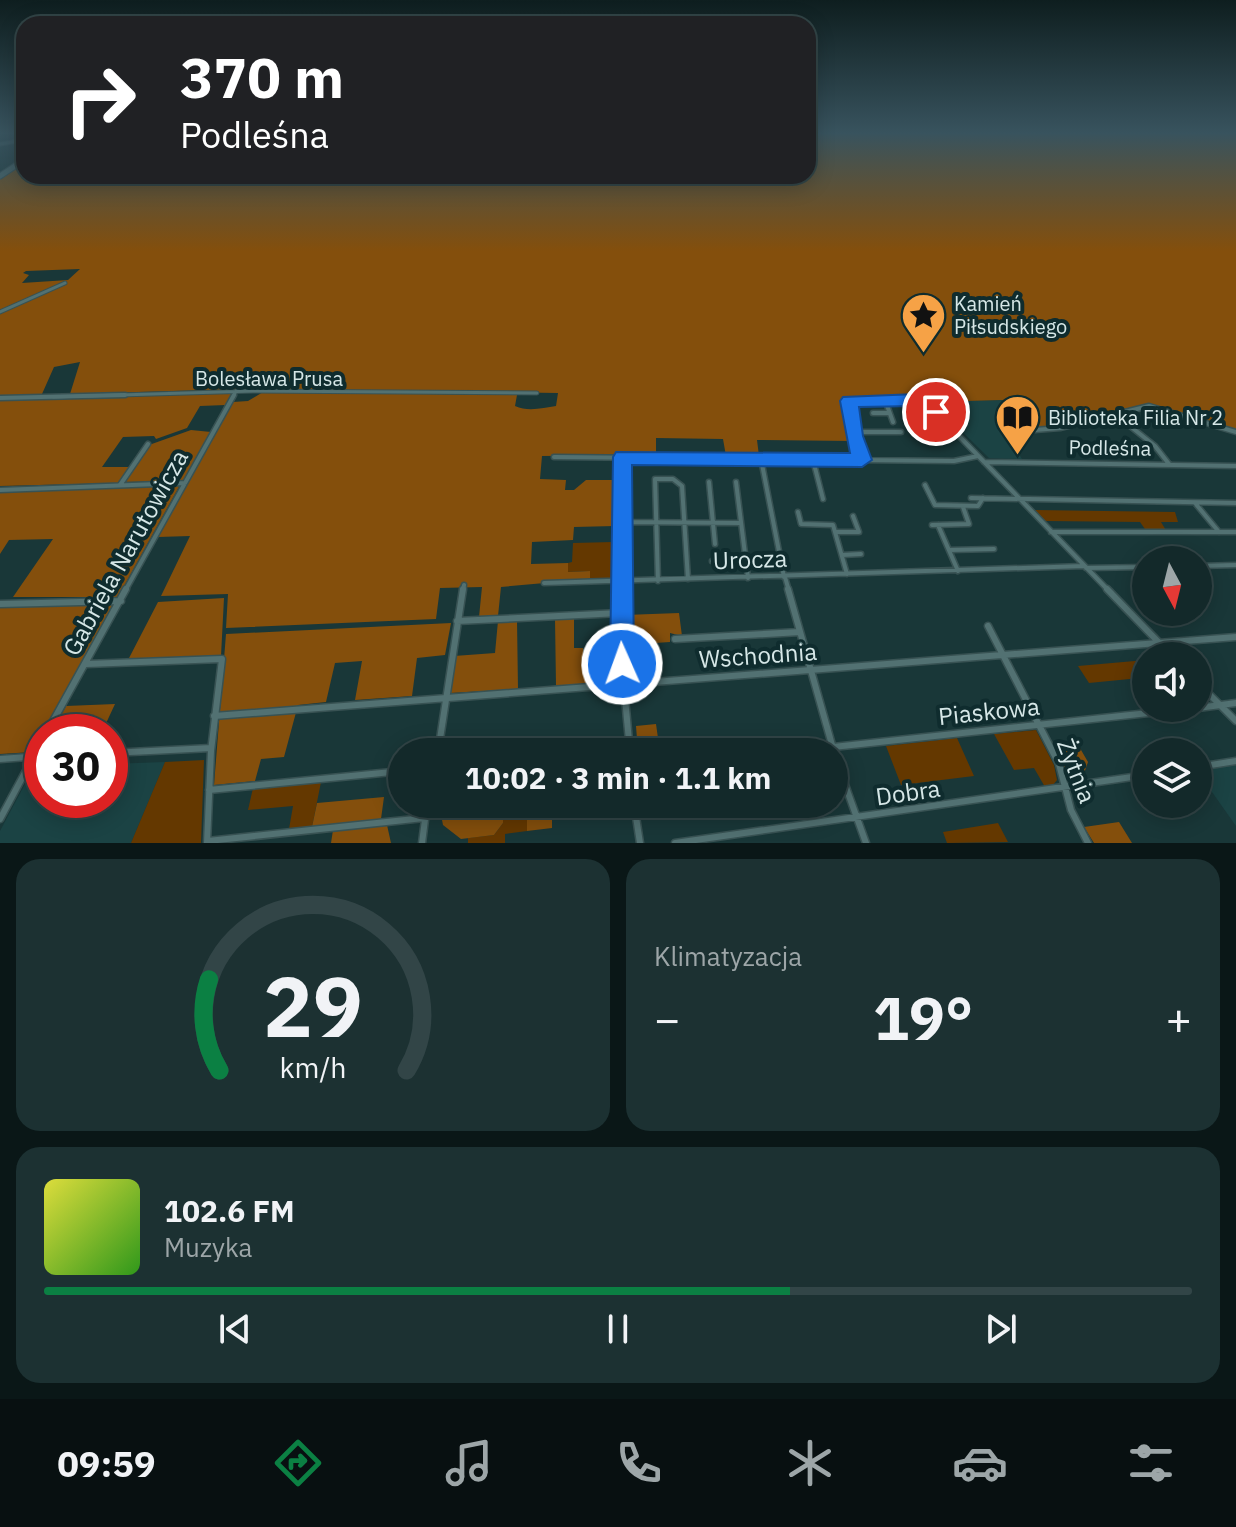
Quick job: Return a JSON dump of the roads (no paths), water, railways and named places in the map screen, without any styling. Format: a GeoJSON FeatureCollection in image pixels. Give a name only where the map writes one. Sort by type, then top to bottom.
{"type":"FeatureCollection","features":[{"type":"Feature","properties":{"kind":"street"},"geometry":{"type":"LineString","coordinates":[[0,312],[65,283]]}},
{"type":"Feature","properties":{"kind":"street","name":"Bolesława Prusa"},"geometry":{"type":"LineString","coordinates":[[0,398],[236,391],[537,393]]}},
{"type":"Feature","properties":{"kind":"street","name":"Gabriela Narutowicza"},"geometry":{"type":"LineString","coordinates":[[57,714],[236,391]]}},
{"type":"Feature","properties":{"kind":"street"},"geometry":{"type":"LineString","coordinates":[[885,400],[893,422]]}},
{"type":"Feature","properties":{"kind":"street"},"geometry":{"type":"LineString","coordinates":[[862,460],[853,432],[849,401],[917,400],[928,404],[1158,642]]}},
{"type":"Feature","properties":{"kind":"street"},"geometry":{"type":"LineString","coordinates":[[1008,432],[1060,428],[1149,406],[1236,432]]}},
{"type":"Feature","properties":{"kind":"street"},"geometry":{"type":"LineString","coordinates":[[873,413],[889,413]]}},
{"type":"Feature","properties":{"kind":"street"},"geometry":{"type":"LineString","coordinates":[[1115,414],[1155,446],[1170,465]]}},
{"type":"Feature","properties":{"kind":"street"},"geometry":{"type":"LineString","coordinates":[[853,432],[901,432]]}},
{"type":"Feature","properties":{"kind":"street"},"geometry":{"type":"LineString","coordinates":[[120,486],[148,444]]}},
{"type":"Feature","properties":{"kind":"street"},"geometry":{"type":"LineString","coordinates":[[554,457],[954,461],[978,456]]}},
{"type":"Feature","properties":{"kind":"street"},"geometry":{"type":"LineString","coordinates":[[622,457],[620,613],[629,738]]}},
{"type":"Feature","properties":{"kind":"street"},"geometry":{"type":"LineString","coordinates":[[761,459],[785,577],[829,738]]}},
{"type":"Feature","properties":{"kind":"street"},"geometry":{"type":"LineString","coordinates":[[813,460],[823,499]]}},
{"type":"Feature","properties":{"kind":"street","name":"Podleśna"},"geometry":{"type":"LineString","coordinates":[[984,462],[1236,466]]}},
{"type":"Feature","properties":{"kind":"street"},"geometry":{"type":"LineString","coordinates":[[658,581],[655,479],[673,479],[681,484],[688,580]]}},
{"type":"Feature","properties":{"kind":"street"},"geometry":{"type":"LineString","coordinates":[[709,482],[715,544]]}},
{"type":"Feature","properties":{"kind":"street"},"geometry":{"type":"LineString","coordinates":[[736,482],[748,578]]}},
{"type":"Feature","properties":{"kind":"street"},"geometry":{"type":"LineString","coordinates":[[0,490],[185,483]]}},
{"type":"Feature","properties":{"kind":"street"},"geometry":{"type":"LineString","coordinates":[[925,485],[932,504],[978,506],[983,498]]}},
{"type":"Feature","properties":{"kind":"street"},"geometry":{"type":"LineString","coordinates":[[971,498],[1236,503]]}},
{"type":"Feature","properties":{"kind":"street"},"geometry":{"type":"LineString","coordinates":[[1194,502],[1219,532]]}},
{"type":"Feature","properties":{"kind":"street"},"geometry":{"type":"LineString","coordinates":[[958,571],[935,525],[969,524],[963,507]]}},
{"type":"Feature","properties":{"kind":"street"},"geometry":{"type":"LineString","coordinates":[[798,512],[801,524],[833,525],[847,574]]}},
{"type":"Feature","properties":{"kind":"street"},"geometry":{"type":"LineString","coordinates":[[835,532],[859,532],[853,516]]}},
{"type":"Feature","properties":{"kind":"street"},"geometry":{"type":"LineString","coordinates":[[622,522],[741,523]]}},
{"type":"Feature","properties":{"kind":"street"},"geometry":{"type":"LineString","coordinates":[[1051,532],[1236,532]]}},
{"type":"Feature","properties":{"kind":"street"},"geometry":{"type":"LineString","coordinates":[[949,550],[994,549]]}},
{"type":"Feature","properties":{"kind":"street"},"geometry":{"type":"LineString","coordinates":[[842,555],[861,554]]}},
{"type":"Feature","properties":{"kind":"street"},"geometry":{"type":"LineString","coordinates":[[712,561],[746,561]]}},
{"type":"Feature","properties":{"kind":"street"},"geometry":{"type":"LineString","coordinates":[[1212,566],[1236,565]]}},
{"type":"Feature","properties":{"kind":"street","name":"Urocza"},"geometry":{"type":"LineString","coordinates":[[544,583],[1132,567]]}},
{"type":"Feature","properties":{"kind":"street"},"geometry":{"type":"LineString","coordinates":[[440,738],[464,585]]}},
{"type":"Feature","properties":{"kind":"street"},"geometry":{"type":"LineString","coordinates":[[0,604],[121,601]]}},
{"type":"Feature","properties":{"kind":"street"},"geometry":{"type":"LineString","coordinates":[[457,621],[620,613]]}},
{"type":"Feature","properties":{"kind":"street","name":"Żytnia"},"geometry":{"type":"LineString","coordinates":[[988,626],[1059,764],[1074,818],[1088,843]]}},
{"type":"Feature","properties":{"kind":"street"},"geometry":{"type":"LineString","coordinates":[[675,639],[800,632]]}},
{"type":"Feature","properties":{"kind":"street","name":"Wschodnia"},"geometry":{"type":"LineString","coordinates":[[1182,642],[1236,637]]}},
{"type":"Feature","properties":{"kind":"street","name":"Wschodnia"},"geometry":{"type":"LineString","coordinates":[[214,716],[1132,646]]}},
{"type":"Feature","properties":{"kind":"street"},"geometry":{"type":"LineString","coordinates":[[86,664],[221,659],[211,748],[207,842],[424,818],[422,843]]}},
{"type":"Feature","properties":{"kind":"street"},"geometry":{"type":"LineString","coordinates":[[1212,697],[1236,721]]}},
{"type":"Feature","properties":{"kind":"street","name":"Piaskowa"},"geometry":{"type":"LineString","coordinates":[[1212,706],[1236,703]]}},
{"type":"Feature","properties":{"kind":"street","name":"Piaskowa"},"geometry":{"type":"LineString","coordinates":[[848,749],[1132,715]]}},
{"type":"Feature","properties":{"kind":"street"},"geometry":{"type":"LineString","coordinates":[[128,752],[211,748]]}},
{"type":"Feature","properties":{"kind":"street"},"geometry":{"type":"LineString","coordinates":[[0,759],[24,757]]}},
{"type":"Feature","properties":{"kind":"street"},"geometry":{"type":"LineString","coordinates":[[1212,765],[1236,761]]}},
{"type":"Feature","properties":{"kind":"street"},"geometry":{"type":"LineString","coordinates":[[209,790],[388,772]]}},
{"type":"Feature","properties":{"kind":"street"},"geometry":{"type":"LineString","coordinates":[[0,819],[24,773]]}},
{"type":"Feature","properties":{"kind":"street","name":"Dobra"},"geometry":{"type":"LineString","coordinates":[[675,843],[1132,777]]}},
{"type":"Feature","properties":{"kind":"street"},"geometry":{"type":"LineString","coordinates":[[848,797],[866,843]]}},
{"type":"Feature","properties":{"kind":"street"},"geometry":{"type":"LineString","coordinates":[[636,818],[640,843]]}},
{"type":"Feature","properties":{"kind":"place","name":"Kamień Piłsudskiego"},"geometry":{"type":"Point","coordinates":[923,355]}},
{"type":"Feature","properties":{"kind":"place","name":"Biblioteka Filia Nr 2"},"geometry":{"type":"Point","coordinates":[1017,457]}}]}
